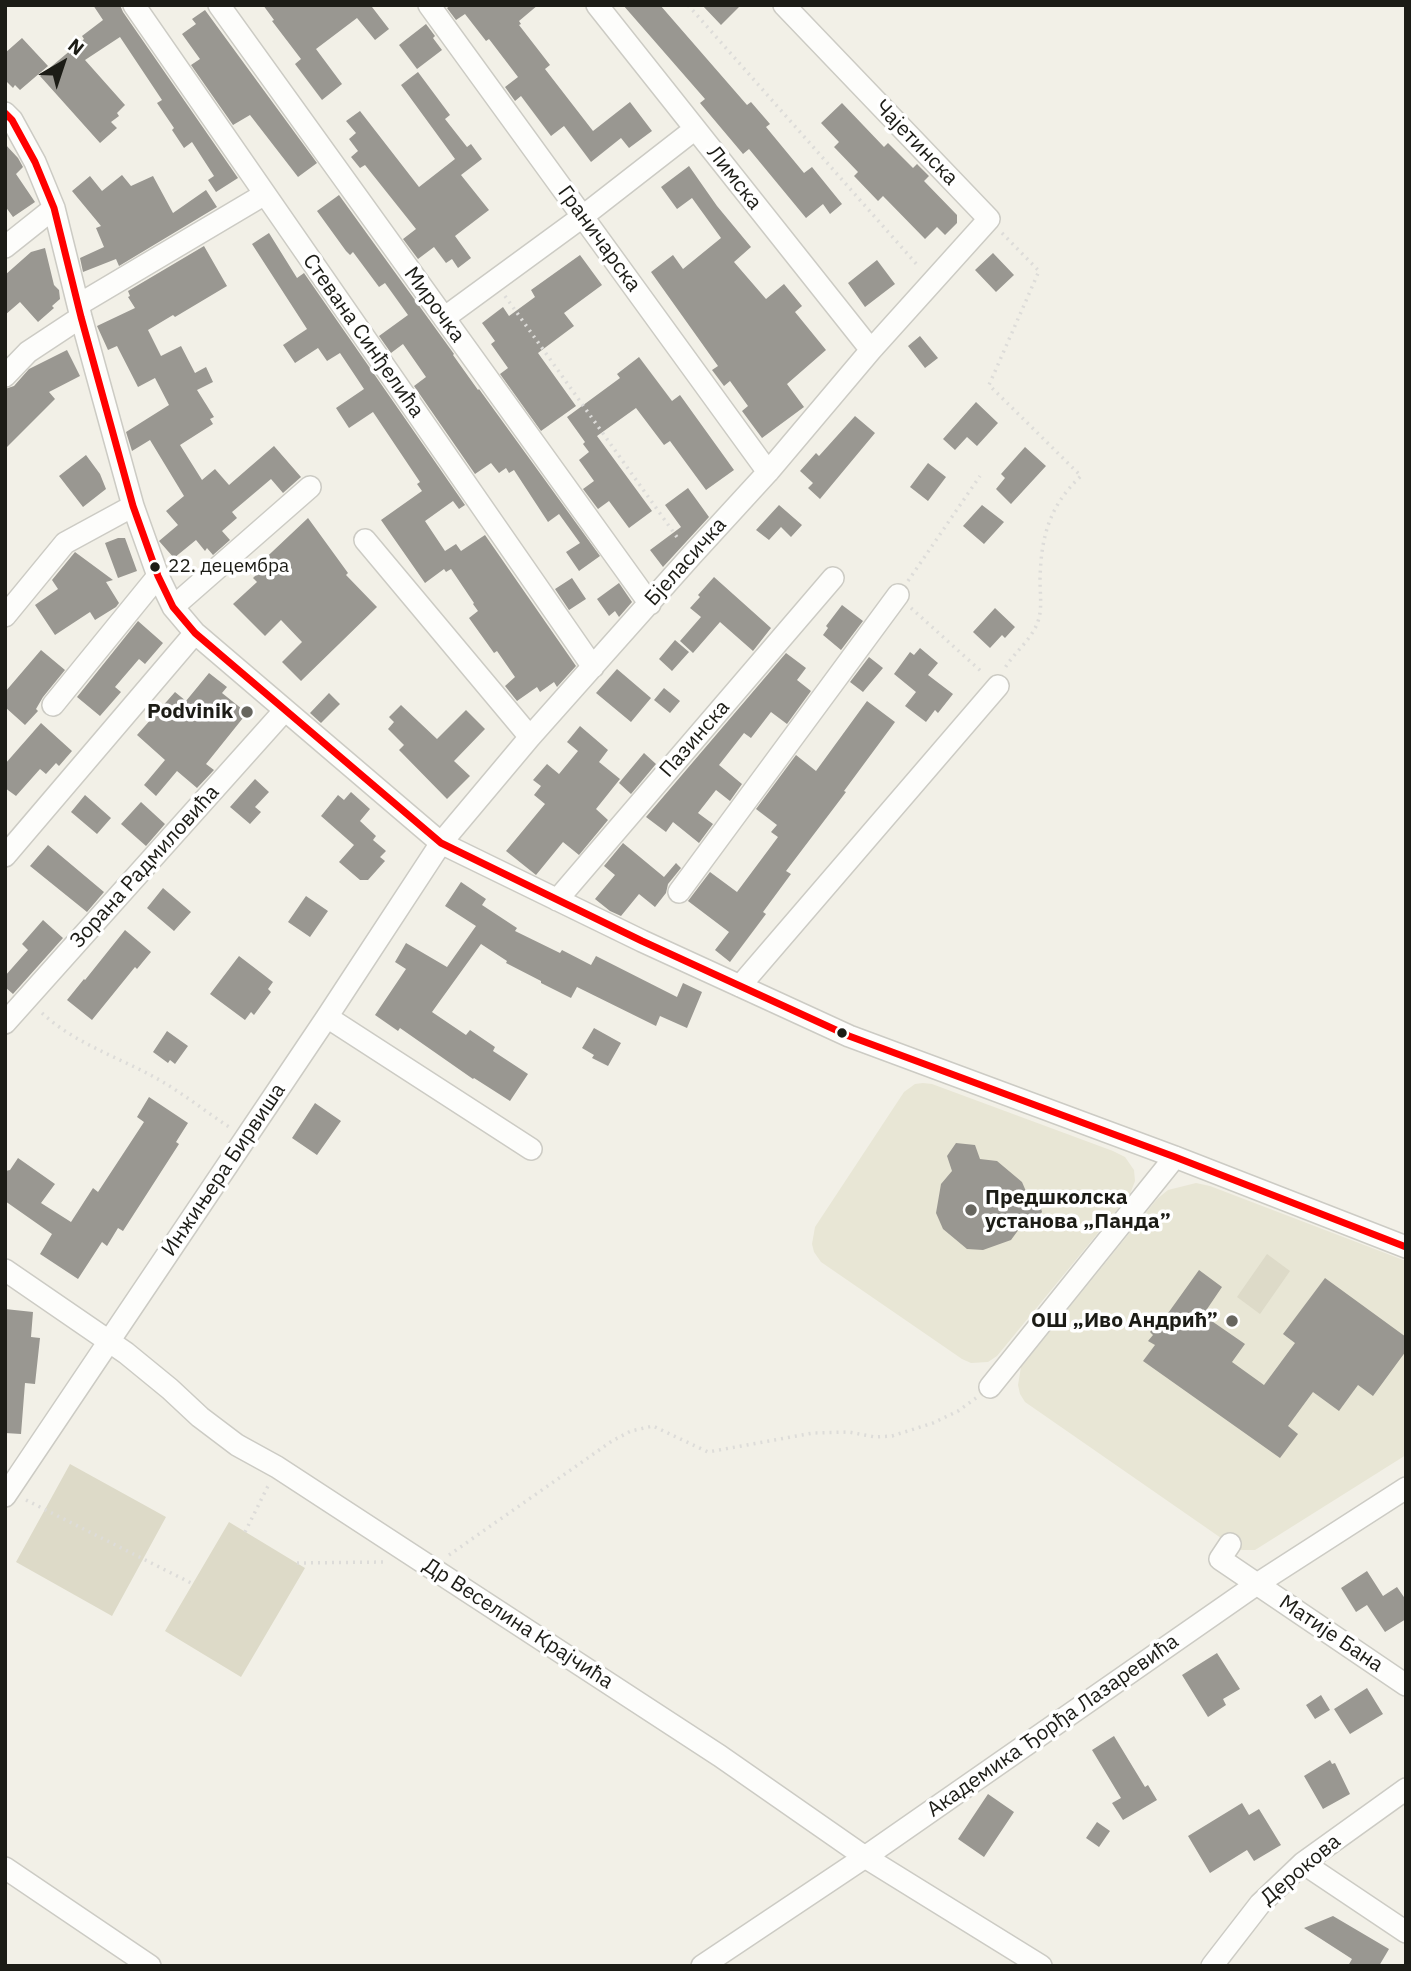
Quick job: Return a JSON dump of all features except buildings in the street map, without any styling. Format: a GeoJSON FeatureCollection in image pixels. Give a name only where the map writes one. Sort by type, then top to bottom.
{"type":"FeatureCollection","features":[{"type":"Feature","properties":{"kind":"street","name":"Стевана Синђелића"},"geometry":{"type":"LineString","coordinates":[[134,5],[593,667]]}},
{"type":"Feature","properties":{"kind":"street","name":"Мирочка"},"geometry":{"type":"LineString","coordinates":[[219,5],[650,604]]}},
{"type":"Feature","properties":{"kind":"street","name":"Граничарска"},"geometry":{"type":"LineString","coordinates":[[429,5],[768,472]]}},
{"type":"Feature","properties":{"kind":"street","name":"Лимска"},"geometry":{"type":"LineString","coordinates":[[597,5],[871,350]]}},
{"type":"Feature","properties":{"kind":"street","name":"Чајетинска"},"geometry":{"type":"LineString","coordinates":[[784,5],[989,219]]}},
{"type":"Feature","properties":{"kind":"street"},"geometry":{"type":"LineString","coordinates":[[5,113],[12,120],[35,162],[54,208],[133,506],[158,576],[173,607],[195,634],[441,844],[849,1037],[1175,1157],[1406,1247]]}},
{"type":"Feature","properties":{"kind":"street"},"geometry":{"type":"LineString","coordinates":[[444,318],[582,217],[695,128]]}},
{"type":"Feature","properties":{"kind":"street"},"geometry":{"type":"LineString","coordinates":[[5,376],[28,352],[80,311],[265,194]]}},
{"type":"Feature","properties":{"kind":"street"},"geometry":{"type":"LineString","coordinates":[[5,247],[54,208]]}},
{"type":"Feature","properties":{"kind":"street"},"geometry":{"type":"LineString","coordinates":[[932,282],[989,219]]}},
{"type":"Feature","properties":{"kind":"street","name":"Бјеласичка"},"geometry":{"type":"LineString","coordinates":[[441,844],[530,737],[768,472],[932,282]]}},
{"type":"Feature","properties":{"kind":"street"},"geometry":{"type":"LineString","coordinates":[[173,607],[310,487]]}},
{"type":"Feature","properties":{"kind":"street"},"geometry":{"type":"LineString","coordinates":[[5,616],[65,543],[133,506]]}},
{"type":"Feature","properties":{"kind":"street"},"geometry":{"type":"LineString","coordinates":[[365,540],[530,737]]}},
{"type":"Feature","properties":{"kind":"street"},"geometry":{"type":"LineString","coordinates":[[53,705],[158,576]]}},
{"type":"Feature","properties":{"kind":"street","name":"Пазинска"},"geometry":{"type":"LineString","coordinates":[[557,900],[833,578]]}},
{"type":"Feature","properties":{"kind":"street"},"geometry":{"type":"LineString","coordinates":[[679,892],[898,595]]}},
{"type":"Feature","properties":{"kind":"street"},"geometry":{"type":"LineString","coordinates":[[5,856],[195,634]]}},
{"type":"Feature","properties":{"kind":"street"},"geometry":{"type":"LineString","coordinates":[[740,986],[998,686]]}},
{"type":"Feature","properties":{"kind":"street","name":"Зорана Радмиловића"},"geometry":{"type":"LineString","coordinates":[[5,1023],[285,710]]}},
{"type":"Feature","properties":{"kind":"street","name":"Инжињера Бирвиша"},"geometry":{"type":"LineString","coordinates":[[16,1498],[110,1342],[441,844]]}},
{"type":"Feature","properties":{"kind":"street"},"geometry":{"type":"LineString","coordinates":[[327,1017],[531,1149]]}},
{"type":"Feature","properties":{"kind":"street"},"geometry":{"type":"LineString","coordinates":[[990,1387],[1175,1157]]}},
{"type":"Feature","properties":{"kind":"street","name":"Др Веселина Крајчића"},"geometry":{"type":"LineString","coordinates":[[5,1270],[126,1353],[237,1445],[277,1467],[720,1756],[866,1857],[1041,1966]]}},
{"type":"Feature","properties":{"kind":"street","name":"Академика Ђорђа Лазаревића"},"geometry":{"type":"LineString","coordinates":[[702,1966],[866,1857],[1257,1584],[1406,1488]]}},
{"type":"Feature","properties":{"kind":"street","name":"Матије Бана"},"geometry":{"type":"LineString","coordinates":[[1225,1551],[1257,1584],[1406,1685]]}},
{"type":"Feature","properties":{"kind":"street","name":"Дерокова"},"geometry":{"type":"LineString","coordinates":[[1212,1966],[1260,1903],[1303,1863],[1406,1789]]}},
{"type":"Feature","properties":{"kind":"street"},"geometry":{"type":"LineString","coordinates":[[1303,1863],[1406,1932]]}},
{"type":"Feature","properties":{"kind":"street"},"geometry":{"type":"LineString","coordinates":[[5,1868],[150,1966]]}},
{"type":"Feature","properties":{"kind":"path"},"geometry":{"type":"LineString","coordinates":[[688,5],[932,282]]}},
{"type":"Feature","properties":{"kind":"path"},"geometry":{"type":"LineString","coordinates":[[980,476],[898,595],[998,686],[1007,664],[1033,632],[1039,619],[1044,543],[1049,520],[1068,488],[1081,476],[989,385],[1039,271],[989,219]]}},
{"type":"Feature","properties":{"kind":"path"},"geometry":{"type":"LineString","coordinates":[[494,281],[691,556]]}},
{"type":"Feature","properties":{"kind":"path"},"geometry":{"type":"LineString","coordinates":[[27,999],[51,1022],[156,1078],[245,1138]]}},
{"type":"Feature","properties":{"kind":"path"},"geometry":{"type":"LineString","coordinates":[[297,1563],[438,1561],[452,1554],[612,1441],[631,1431],[653,1426],[708,1452],[813,1433],[849,1432],[875,1437],[892,1436],[914,1430],[958,1410],[990,1387]]}},
{"type":"Feature","properties":{"kind":"path"},"geometry":{"type":"LineString","coordinates":[[245,1532],[277,1467]]}},
{"type":"Feature","properties":{"kind":"path"},"geometry":{"type":"LineString","coordinates":[[16,1498],[193,1584]]}},
{"type":"Feature","properties":{"kind":"shaded area","name":"Предшколска установа „Панда”"},"geometry":{"type":"Polygon","coordinates":[[[923,1083],[1113,1151],[1125,1157],[1134,1170],[1135,1181],[1130,1194],[997,1356],[988,1362],[971,1363],[962,1359],[821,1262],[812,1244],[815,1227],[904,1092],[915,1084],[923,1083]]]}},
{"type":"Feature","properties":{"kind":"shaded area","name":"ОШ „Иво Андрић”"},"geometry":{"type":"Polygon","coordinates":[[[1196,1183],[1406,1261],[1406,1455],[1255,1550],[1234,1547],[1025,1402],[1018,1385],[1021,1367],[1157,1199],[1168,1190],[1196,1183]]]}},
{"type":"Feature","properties":{"kind":"shaded area"},"geometry":{"type":"Polygon","coordinates":[[[1267,1254],[1290,1271],[1260,1314],[1237,1297],[1267,1254]]]}},
{"type":"Feature","properties":{"kind":"shaded area"},"geometry":{"type":"Polygon","coordinates":[[[70,1464],[166,1517],[112,1616],[16,1562],[70,1464]]]}},
{"type":"Feature","properties":{"kind":"shaded area"},"geometry":{"type":"Polygon","coordinates":[[[229,1522],[305,1568],[241,1677],[165,1631],[229,1522]]]}},
{"type":"Feature","properties":{"kind":"transit line"},"geometry":{"type":"LineString","coordinates":[[5,113],[12,120],[35,162],[54,208],[133,506],[158,576],[173,607],[195,633],[441,843],[642,941],[849,1036],[1175,1157],[1406,1247]]}},
{"type":"Feature","properties":{"kind":"place","name":"22. децембра"},"geometry":{"type":"Point","coordinates":[155,567]}},
{"type":"Feature","properties":{"kind":"place","name":"Podvinik"},"geometry":{"type":"Point","coordinates":[247,712]}},
{"type":"Feature","properties":{"kind":"place","name":"Предшколска установа „Панда”"},"geometry":{"type":"Point","coordinates":[971,1210]}},
{"type":"Feature","properties":{"kind":"place","name":"ОШ „Иво Андрић”"},"geometry":{"type":"Point","coordinates":[1232,1321]}}]}
